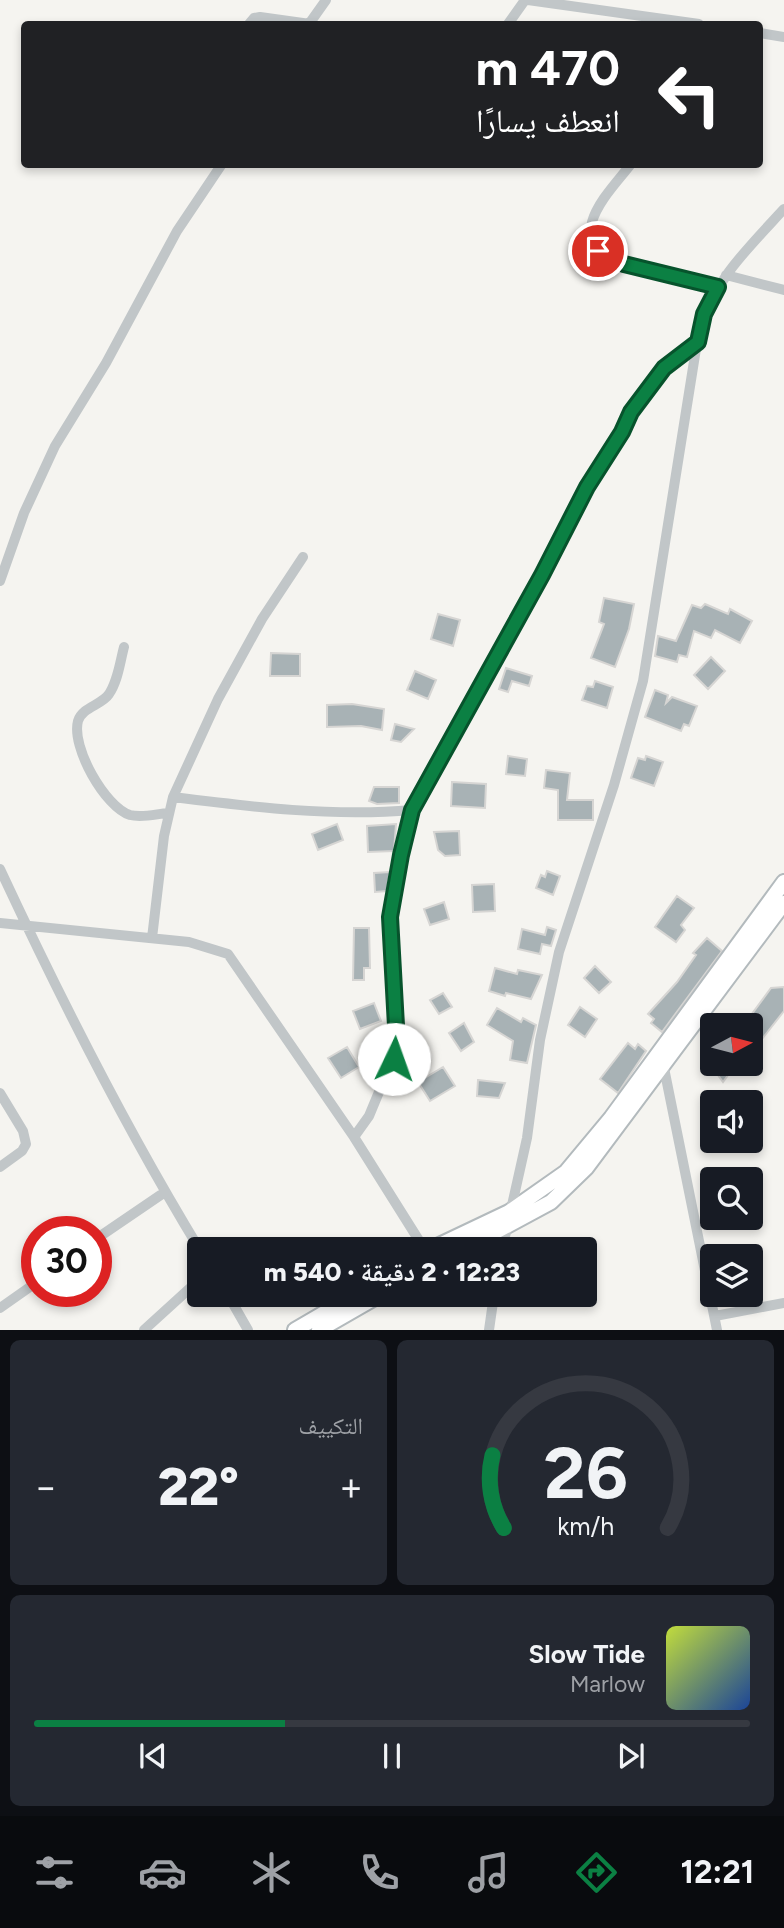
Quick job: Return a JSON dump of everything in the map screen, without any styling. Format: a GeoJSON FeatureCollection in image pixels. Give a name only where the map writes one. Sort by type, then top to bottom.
{"type":"FeatureCollection","features":[{"type":"Feature","properties":{"kind":"main road"},"geometry":{"type":"LineString","coordinates":[[481,1237],[554,1182],[580,1157],[784,882]]}},
{"type":"Feature","properties":{"kind":"main road"},"geometry":{"type":"LineString","coordinates":[[461,1237],[551,1202],[579,1175],[608,1141],[663,1063],[784,903]]}},
{"type":"Feature","properties":{"kind":"main road"},"geometry":{"type":"LineString","coordinates":[[295,1329],[334,1307]]}},
{"type":"Feature","properties":{"kind":"main road"},"geometry":{"type":"LineString","coordinates":[[319,1329],[358,1307]]}},
{"type":"Feature","properties":{"kind":"street"},"geometry":{"type":"LineString","coordinates":[[312,21],[326,0]]}},
{"type":"Feature","properties":{"kind":"street"},"geometry":{"type":"LineString","coordinates":[[510,21],[526,0],[677,21]]}},
{"type":"Feature","properties":{"kind":"street"},"geometry":{"type":"LineString","coordinates":[[252,21],[260,17],[289,21]]}},
{"type":"Feature","properties":{"kind":"street"},"geometry":{"type":"LineString","coordinates":[[763,34],[784,37]]}},
{"type":"Feature","properties":{"kind":"street"},"geometry":{"type":"LineString","coordinates":[[0,581],[24,513],[55,446],[106,363],[177,231],[219,168]]}},
{"type":"Feature","properties":{"kind":"street"},"geometry":{"type":"LineString","coordinates":[[628,168],[607,195],[592,222],[593,244],[598,251],[624,264],[718,287]]}},
{"type":"Feature","properties":{"kind":"street"},"geometry":{"type":"LineString","coordinates":[[504,1237],[527,1138],[540,1040],[559,952],[614,785],[643,681],[704,314],[718,287],[742,253],[784,209]]}},
{"type":"Feature","properties":{"kind":"street"},"geometry":{"type":"LineString","coordinates":[[726,275],[784,290]]}},
{"type":"Feature","properties":{"kind":"street"},"geometry":{"type":"LineString","coordinates":[[354,1137],[369,1116],[396,1051],[390,917],[412,810],[542,575],[587,487],[622,432],[631,412],[664,368],[698,342]]}},
{"type":"Feature","properties":{"kind":"street"},"geometry":{"type":"LineString","coordinates":[[152,938],[168,813],[173,797],[218,699],[262,619],[303,557]]}},
{"type":"Feature","properties":{"kind":"street"},"geometry":{"type":"LineString","coordinates":[[124,648],[109,694],[80,716],[78,740],[97,782],[118,808],[130,815],[168,813]]}},
{"type":"Feature","properties":{"kind":"street"},"geometry":{"type":"LineString","coordinates":[[173,797],[255,808],[357,814],[412,810]]}},
{"type":"Feature","properties":{"kind":"street"},"geometry":{"type":"LineString","coordinates":[[0,869],[79,1036],[192,1237]]}},
{"type":"Feature","properties":{"kind":"street"},"geometry":{"type":"LineString","coordinates":[[0,923],[189,943],[228,954],[354,1137],[419,1237]]}},
{"type":"Feature","properties":{"kind":"street"},"geometry":{"type":"LineString","coordinates":[[663,1063],[717,1329]]}},
{"type":"Feature","properties":{"kind":"street"},"geometry":{"type":"LineString","coordinates":[[0,1093],[23,1131],[26,1144],[22,1151],[0,1167]]}},
{"type":"Feature","properties":{"kind":"street"},"geometry":{"type":"LineString","coordinates":[[112,1229],[165,1192]]}},
{"type":"Feature","properties":{"kind":"street"},"geometry":{"type":"LineString","coordinates":[[144,1329],[187,1291]]}},
{"type":"Feature","properties":{"kind":"street"},"geometry":{"type":"LineString","coordinates":[[0,1308],[21,1293]]}},
{"type":"Feature","properties":{"kind":"street"},"geometry":{"type":"LineString","coordinates":[[715,1316],[784,1303]]}},
{"type":"Feature","properties":{"kind":"street"},"geometry":{"type":"LineString","coordinates":[[235,1307],[248,1329]]}},
{"type":"Feature","properties":{"kind":"street"},"geometry":{"type":"LineString","coordinates":[[489,1329],[492,1307]]}},
{"type":"Feature","properties":{"kind":"building"},"geometry":{"type":"Polygon","coordinates":[[[604,598],[634,604],[629,629],[615,667],[591,658],[604,624],[599,622],[604,598]]]}},
{"type":"Feature","properties":{"kind":"building"},"geometry":{"type":"Polygon","coordinates":[[[705,604],[728,614],[730,609],[752,621],[740,643],[715,630],[711,638],[694,631],[687,657],[679,655],[677,662],[655,656],[658,636],[676,641],[692,605],[701,608],[705,604]]]}},
{"type":"Feature","properties":{"kind":"building"},"geometry":{"type":"Polygon","coordinates":[[[438,614],[460,620],[453,646],[431,639],[438,614]]]}},
{"type":"Feature","properties":{"kind":"building"},"geometry":{"type":"Polygon","coordinates":[[[271,653],[300,654],[300,676],[270,676],[271,653]]]}},
{"type":"Feature","properties":{"kind":"building"},"geometry":{"type":"Polygon","coordinates":[[[711,657],[725,671],[708,689],[694,675],[711,657]]]}},
{"type":"Feature","properties":{"kind":"building"},"geometry":{"type":"Polygon","coordinates":[[[506,668],[532,676],[529,686],[512,681],[508,692],[499,689],[506,668]]]}},
{"type":"Feature","properties":{"kind":"building"},"geometry":{"type":"Polygon","coordinates":[[[415,671],[436,680],[428,699],[407,690],[415,671]]]}},
{"type":"Feature","properties":{"kind":"building"},"geometry":{"type":"Polygon","coordinates":[[[595,681],[613,687],[607,708],[582,700],[587,686],[593,687],[595,681]]]}},
{"type":"Feature","properties":{"kind":"building"},"geometry":{"type":"Polygon","coordinates":[[[655,690],[668,695],[666,703],[672,697],[697,706],[689,726],[684,724],[681,731],[645,717],[655,690]]]}},
{"type":"Feature","properties":{"kind":"building"},"geometry":{"type":"Polygon","coordinates":[[[352,704],[384,709],[382,730],[361,726],[327,727],[327,705],[352,704]]]}},
{"type":"Feature","properties":{"kind":"building"},"geometry":{"type":"Polygon","coordinates":[[[395,724],[414,729],[401,742],[391,740],[395,724]]]}},
{"type":"Feature","properties":{"kind":"building"},"geometry":{"type":"Polygon","coordinates":[[[508,756],[527,759],[525,776],[506,774],[508,756]]]}},
{"type":"Feature","properties":{"kind":"building"},"geometry":{"type":"Polygon","coordinates":[[[646,756],[663,762],[654,786],[631,778],[638,758],[645,760],[646,756]]]}},
{"type":"Feature","properties":{"kind":"building"},"geometry":{"type":"Polygon","coordinates":[[[546,770],[570,773],[567,800],[593,800],[593,820],[558,820],[558,790],[544,788],[546,770]]]}},
{"type":"Feature","properties":{"kind":"building"},"geometry":{"type":"Polygon","coordinates":[[[452,782],[486,784],[485,808],[451,806],[452,782]]]}},
{"type":"Feature","properties":{"kind":"building"},"geometry":{"type":"Polygon","coordinates":[[[374,787],[399,787],[399,803],[377,804],[369,801],[374,787]]]}},
{"type":"Feature","properties":{"kind":"building"},"geometry":{"type":"Polygon","coordinates":[[[337,824],[343,840],[318,850],[312,834],[337,824]]]}},
{"type":"Feature","properties":{"kind":"building"},"geometry":{"type":"Polygon","coordinates":[[[396,824],[394,851],[368,852],[367,826],[396,824]]]}},
{"type":"Feature","properties":{"kind":"building"},"geometry":{"type":"Polygon","coordinates":[[[459,831],[460,855],[445,856],[438,850],[434,832],[459,831]]]}},
{"type":"Feature","properties":{"kind":"building"},"geometry":{"type":"Polygon","coordinates":[[[547,871],[560,876],[553,895],[536,888],[541,875],[545,877],[547,871]]]}},
{"type":"Feature","properties":{"kind":"building"},"geometry":{"type":"Polygon","coordinates":[[[390,872],[387,891],[375,892],[374,873],[390,872]]]}},
{"type":"Feature","properties":{"kind":"building"},"geometry":{"type":"Polygon","coordinates":[[[494,884],[495,911],[473,912],[472,885],[494,884]]]}},
{"type":"Feature","properties":{"kind":"building"},"geometry":{"type":"Polygon","coordinates":[[[677,896],[694,908],[681,925],[685,930],[676,942],[655,927],[677,896]]]}},
{"type":"Feature","properties":{"kind":"building"},"geometry":{"type":"Polygon","coordinates":[[[444,902],[449,919],[430,925],[424,909],[444,902]]]}},
{"type":"Feature","properties":{"kind":"building"},"geometry":{"type":"Polygon","coordinates":[[[547,927],[556,930],[551,946],[542,944],[540,954],[518,949],[522,929],[545,935],[547,927]]]}},
{"type":"Feature","properties":{"kind":"building"},"geometry":{"type":"Polygon","coordinates":[[[354,928],[369,928],[370,968],[364,968],[364,980],[353,980],[354,928]]]}},
{"type":"Feature","properties":{"kind":"building"},"geometry":{"type":"Polygon","coordinates":[[[707,938],[722,951],[662,1032],[651,1023],[654,1019],[648,1014],[677,982],[696,955],[693,953],[707,938]]]}},
{"type":"Feature","properties":{"kind":"building"},"geometry":{"type":"Polygon","coordinates":[[[595,966],[611,982],[599,993],[584,978],[595,966]]]}},
{"type":"Feature","properties":{"kind":"building"},"geometry":{"type":"Polygon","coordinates":[[[495,968],[517,974],[518,970],[542,975],[531,999],[506,993],[505,996],[489,991],[495,968]]]}},
{"type":"Feature","properties":{"kind":"building"},"geometry":{"type":"Polygon","coordinates":[[[784,987],[784,1011],[763,1038],[763,1013],[753,1013],[771,988],[784,987]]]}},
{"type":"Feature","properties":{"kind":"building"},"geometry":{"type":"Polygon","coordinates":[[[443,993],[452,1007],[439,1014],[430,1000],[443,993]]]}},
{"type":"Feature","properties":{"kind":"building"},"geometry":{"type":"Polygon","coordinates":[[[374,1003],[381,1021],[360,1029],[353,1011],[374,1003]]]}},
{"type":"Feature","properties":{"kind":"building"},"geometry":{"type":"Polygon","coordinates":[[[580,1007],[597,1019],[585,1037],[568,1025],[580,1007]]]}},
{"type":"Feature","properties":{"kind":"building"},"geometry":{"type":"Polygon","coordinates":[[[497,1008],[521,1022],[523,1018],[536,1025],[527,1063],[510,1060],[513,1041],[487,1025],[497,1008]]]}},
{"type":"Feature","properties":{"kind":"building"},"geometry":{"type":"Polygon","coordinates":[[[464,1023],[474,1042],[461,1051],[449,1033],[464,1023]]]}},
{"type":"Feature","properties":{"kind":"building"},"geometry":{"type":"Polygon","coordinates":[[[628,1043],[635,1049],[638,1044],[646,1051],[618,1093],[600,1079],[628,1043]]]}},
{"type":"Feature","properties":{"kind":"building"},"geometry":{"type":"Polygon","coordinates":[[[347,1047],[359,1067],[341,1078],[328,1058],[347,1047]]]}},
{"type":"Feature","properties":{"kind":"building"},"geometry":{"type":"Polygon","coordinates":[[[443,1067],[455,1086],[430,1101],[418,1082],[443,1067]]]}},
{"type":"Feature","properties":{"kind":"building"},"geometry":{"type":"Polygon","coordinates":[[[478,1080],[505,1083],[499,1098],[477,1096],[478,1080]]]}},
{"type":"Feature","properties":{"kind":"route"},"geometry":{"type":"LineString","coordinates":[[394,1059],[397,1044],[390,917],[412,810],[542,575],[587,487],[622,432],[631,412],[664,368],[674,357],[698,342],[704,314],[718,287],[624,264],[598,251]]}}]}
